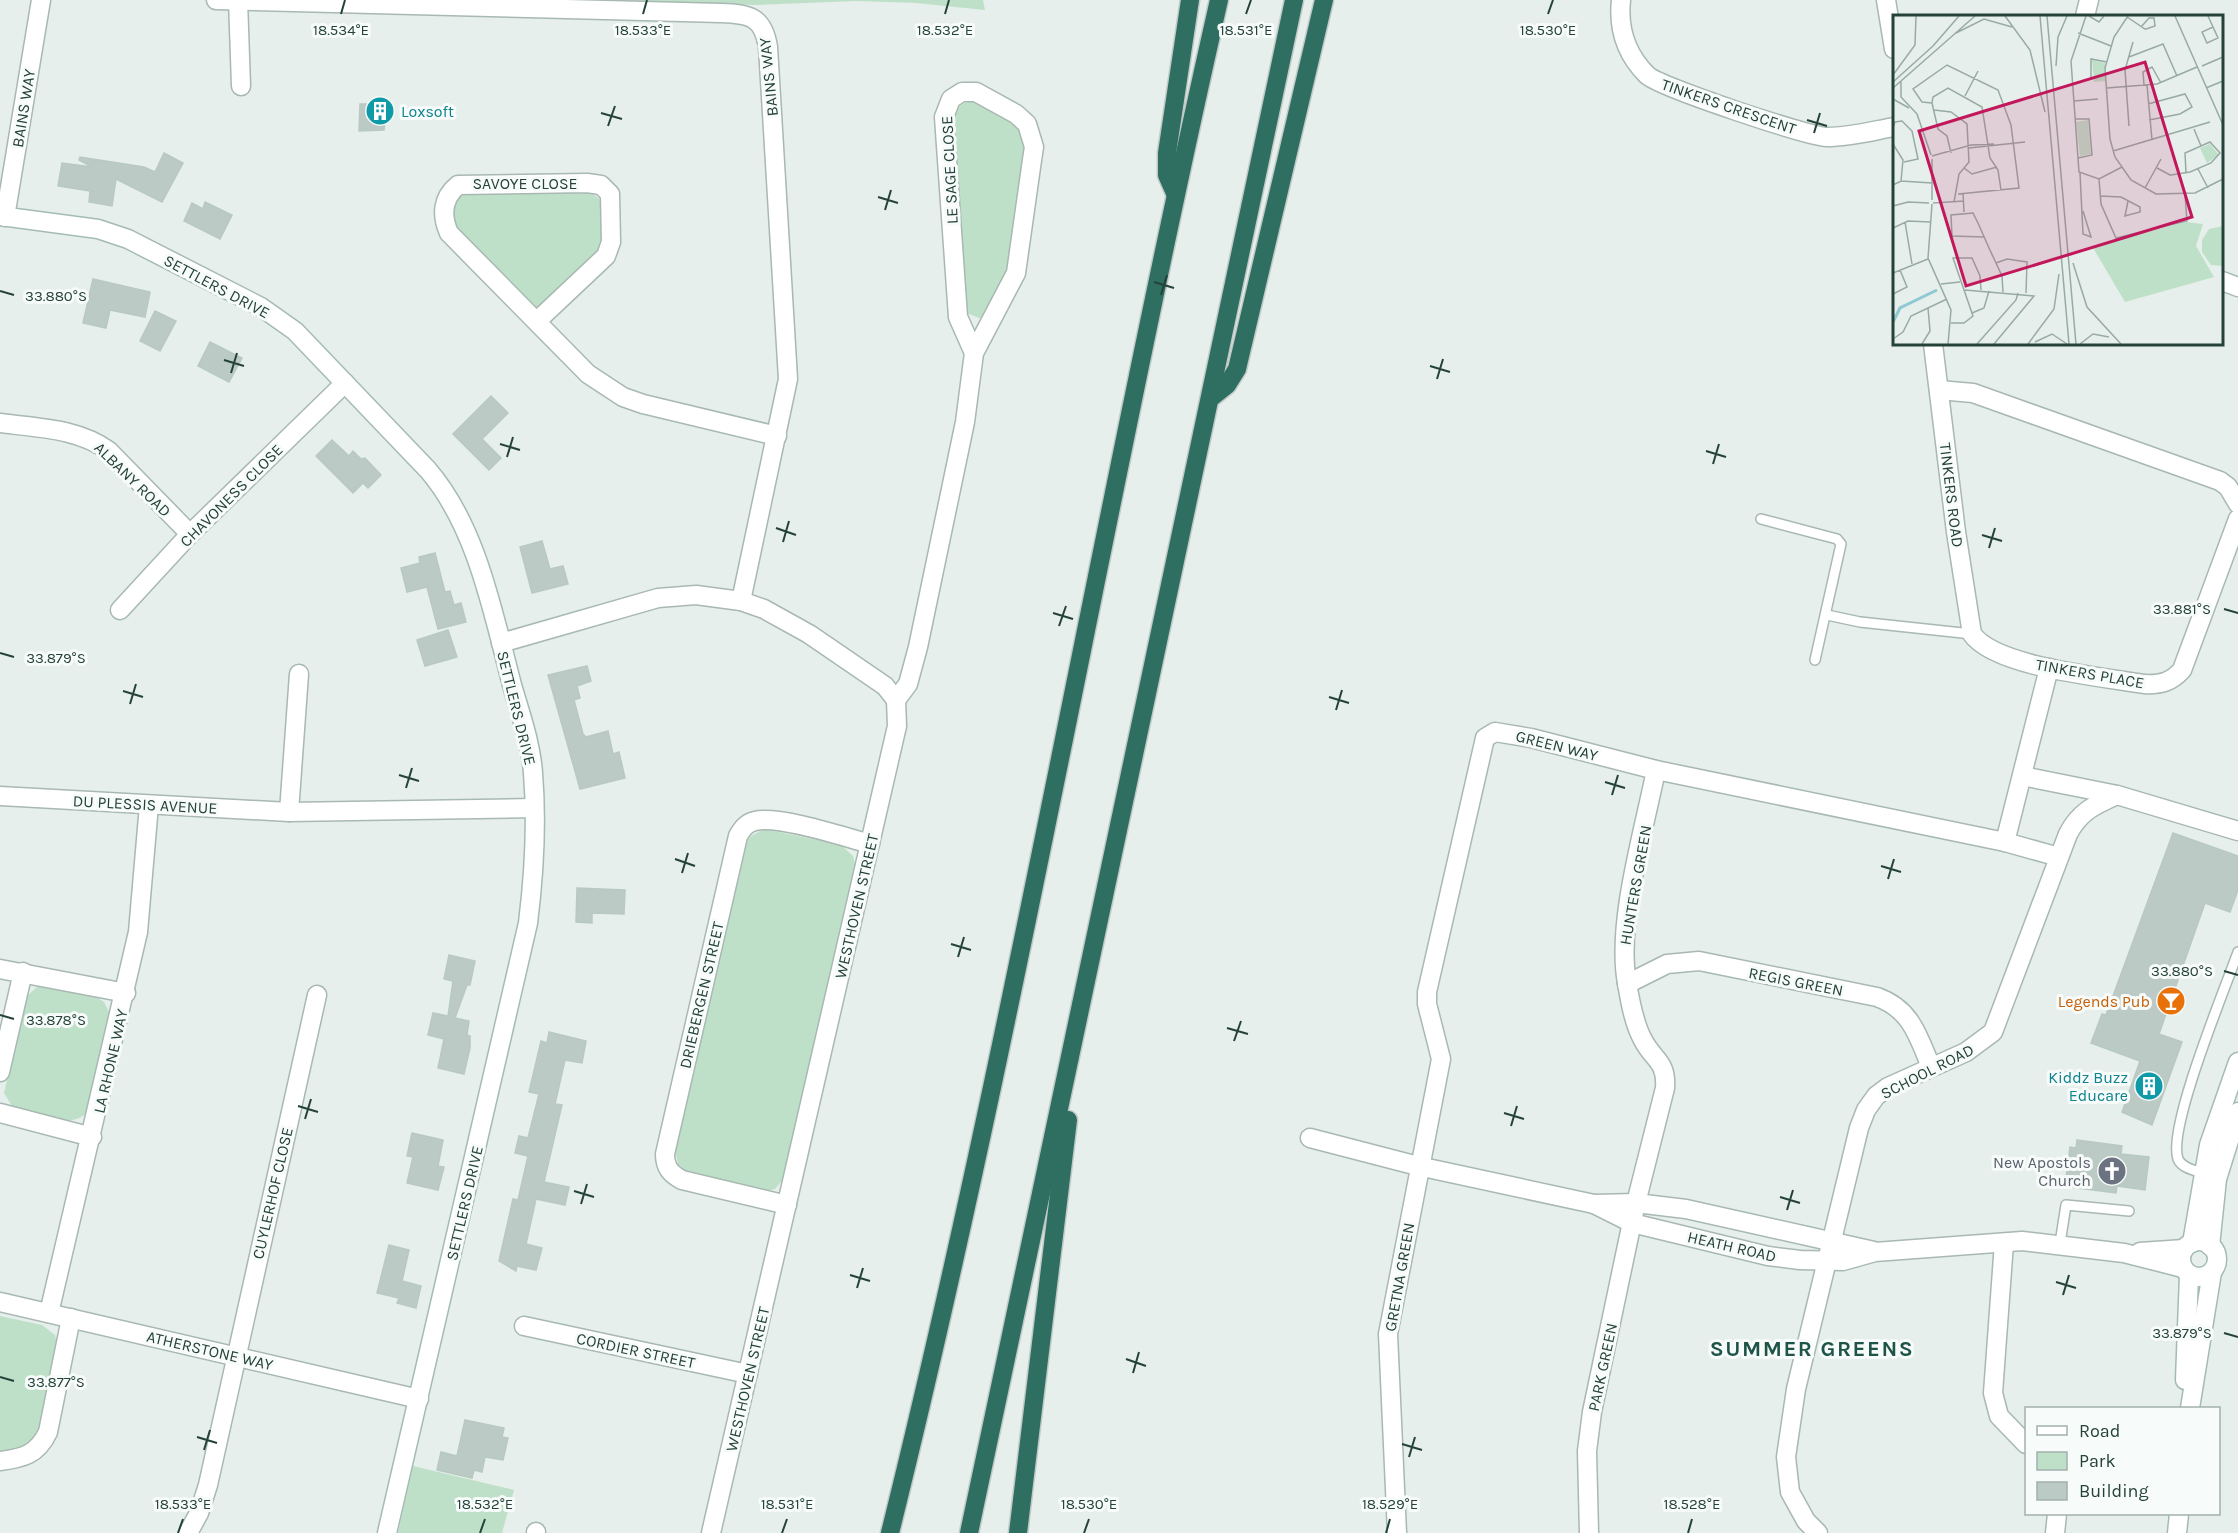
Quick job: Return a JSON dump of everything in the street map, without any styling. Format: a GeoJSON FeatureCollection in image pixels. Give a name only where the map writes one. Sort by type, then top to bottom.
{"type":"FeatureCollection","features":[{"type":"Feature","properties":{"kind":"highway"},"geometry":{"type":"LineString","coordinates":[[1175,193],[1167,175],[1167,153],[1190,0]]}},
{"type":"Feature","properties":{"kind":"highway"},"geometry":{"type":"LineString","coordinates":[[890,1533],[975,1166],[1175,193],[1219,0]]}},
{"type":"Feature","properties":{"kind":"highway"},"geometry":{"type":"LineString","coordinates":[[969,1533],[1212,397],[1294,0]]}},
{"type":"Feature","properties":{"kind":"highway"},"geometry":{"type":"LineString","coordinates":[[1212,397],[1227,385],[1237,369],[1324,0]]}},
{"type":"Feature","properties":{"kind":"highway"},"geometry":{"type":"LineString","coordinates":[[1018,1533],[1080,1010]]}},
{"type":"Feature","properties":{"kind":"street","name":"BAINS WAY"},"geometry":{"type":"LineString","coordinates":[[2,216],[41,0]]}},
{"type":"Feature","properties":{"kind":"street","name":"BAINS WAY"},"geometry":{"type":"LineString","coordinates":[[216,0],[728,13],[751,17],[760,23],[768,47],[789,363],[786,395],[741,601]]}},
{"type":"Feature","properties":{"kind":"street"},"geometry":{"type":"LineString","coordinates":[[238,0],[241,86]]}},
{"type":"Feature","properties":{"kind":"street","name":"TINKERS CRESCENT"},"geometry":{"type":"LineString","coordinates":[[1621,0],[1619,19],[1625,42],[1635,61],[1654,80],[1794,130],[1825,137],[1893,127]]}},
{"type":"Feature","properties":{"kind":"street"},"geometry":{"type":"LineString","coordinates":[[1886,0],[1893,43]]}},
{"type":"Feature","properties":{"kind":"street"},"geometry":{"type":"LineString","coordinates":[[2085,15],[2089,0]]}},
{"type":"Feature","properties":{"kind":"street","name":"LE SAGE CLOSE"},"geometry":{"type":"LineString","coordinates":[[896,700],[908,684],[918,646],[965,422],[974,353],[1016,273],[1034,147],[1027,124],[1016,114],[976,92],[969,92],[951,99],[945,117],[958,317],[974,353]]}},
{"type":"Feature","properties":{"kind":"street","name":"SAVOYE CLOSE"},"geometry":{"type":"LineString","coordinates":[[537,321],[606,256],[611,242],[610,194],[601,185],[587,183],[458,184],[444,204],[443,214],[449,233],[588,374],[622,397],[643,404],[777,436]]}},
{"type":"Feature","properties":{"kind":"street","name":"SETTLERS DRIVE"},"geometry":{"type":"LineString","coordinates":[[2,216],[98,229],[128,239],[271,313],[295,331],[428,470],[454,504],[470,539],[501,643],[530,751],[533,773],[531,892],[525,938],[387,1533]]}},
{"type":"Feature","properties":{"kind":"street"},"geometry":{"type":"LineString","coordinates":[[2223,281],[2238,287]]}},
{"type":"Feature","properties":{"kind":"street","name":"TINKERS ROAD"},"geometry":{"type":"LineString","coordinates":[[1933,345],[1976,639]]}},
{"type":"Feature","properties":{"kind":"street","name":"CHAVONESS CLOSE"},"geometry":{"type":"LineString","coordinates":[[120,610],[190,534],[345,384]]}},
{"type":"Feature","properties":{"kind":"street"},"geometry":{"type":"LineString","coordinates":[[1939,390],[1973,393],[2220,481],[2228,487],[2238,504]]}},
{"type":"Feature","properties":{"kind":"street","name":"ALBANY ROAD"},"geometry":{"type":"LineString","coordinates":[[0,423],[77,434],[97,442],[109,451],[190,534]]}},
{"type":"Feature","properties":{"kind":"street","name":"TINKERS PLACE"},"geometry":{"type":"LineString","coordinates":[[1976,639],[1990,651],[2049,668],[2155,685],[2174,679],[2182,670],[2238,519]]}},
{"type":"Feature","properties":{"kind":"street"},"geometry":{"type":"LineString","coordinates":[[501,643],[658,597],[696,595],[741,601],[764,609],[809,634],[885,686],[896,700]]}},
{"type":"Feature","properties":{"kind":"street"},"geometry":{"type":"LineString","coordinates":[[2006,842],[2049,668]]}},
{"type":"Feature","properties":{"kind":"street"},"geometry":{"type":"LineString","coordinates":[[289,812],[299,674]]}},
{"type":"Feature","properties":{"kind":"street","name":"WESTHOVEN STREET"},"geometry":{"type":"LineString","coordinates":[[711,1533],[899,717],[896,700]]}},
{"type":"Feature","properties":{"kind":"street","name":"GREEN WAY"},"geometry":{"type":"LineString","coordinates":[[1418,1166],[1441,1059],[1427,992],[1485,738],[1496,732],[1656,770],[2006,842],[2059,857]]}},
{"type":"Feature","properties":{"kind":"street","name":"HUNTERS GREEN"},"geometry":{"type":"LineString","coordinates":[[1636,1203],[1666,1075],[1660,1061],[1643,1041],[1627,984],[1623,959],[1624,929],[1656,770]]}},
{"type":"Feature","properties":{"kind":"street"},"geometry":{"type":"LineString","coordinates":[[2022,776],[2117,795],[2238,831]]}},
{"type":"Feature","properties":{"kind":"street","name":"SCHOOL ROAD"},"geometry":{"type":"LineString","coordinates":[[1818,1533],[1806,1521],[1790,1492],[1786,1457],[1796,1389],[1859,1128],[1866,1110],[1876,1096],[1888,1087],[1966,1052],[1993,1032],[2059,857],[2076,819],[2089,807],[2117,795]]}},
{"type":"Feature","properties":{"kind":"street","name":"DU PLESSIS AVENUE"},"geometry":{"type":"LineString","coordinates":[[0,796],[289,812],[533,808]]}},
{"type":"Feature","properties":{"kind":"street","name":"LA RHONE WAY"},"geometry":{"type":"LineString","coordinates":[[49,1313],[126,993],[140,922],[148,805]]}},
{"type":"Feature","properties":{"kind":"street","name":"DRIEBERGEN STREET"},"geometry":{"type":"LineString","coordinates":[[787,1205],[682,1180],[670,1171],[665,1163],[665,1154],[738,836],[751,823],[765,820],[870,844]]}},
{"type":"Feature","properties":{"kind":"street","name":"REGIS GREEN"},"geometry":{"type":"LineString","coordinates":[[1627,984],[1667,964],[1699,961],[1877,997],[1891,1002],[1907,1014],[1931,1067]]}},
{"type":"Feature","properties":{"kind":"street"},"geometry":{"type":"LineString","coordinates":[[0,969],[126,993]]}},
{"type":"Feature","properties":{"kind":"street"},"geometry":{"type":"LineString","coordinates":[[0,1072],[23,972]]}},
{"type":"Feature","properties":{"kind":"street","name":"CUYLERHOF CLOSE"},"geometry":{"type":"LineString","coordinates":[[188,1533],[199,1513],[208,1485],[317,995]]}},
{"type":"Feature","properties":{"kind":"street"},"geometry":{"type":"LineString","coordinates":[[2190,1407],[2212,1272],[2217,1258],[2210,1246],[2212,1133],[2238,1062]]}},
{"type":"Feature","properties":{"kind":"street"},"geometry":{"type":"LineString","coordinates":[[2186,1407],[2186,1271],[2181,1258],[2188,1246],[2210,1176],[2238,1112]]}},
{"type":"Feature","properties":{"kind":"street"},"geometry":{"type":"LineString","coordinates":[[0,1113],[92,1137]]}},
{"type":"Feature","properties":{"kind":"street","name":"HEATH ROAD"},"geometry":{"type":"LineString","coordinates":[[1310,1138],[1418,1166],[1594,1204],[1636,1203],[1696,1211],[1875,1252]]}},
{"type":"Feature","properties":{"kind":"street","name":"GRETNA GREEN"},"geometry":{"type":"LineString","coordinates":[[1397,1533],[1388,1334],[1418,1166]]}},
{"type":"Feature","properties":{"kind":"street","name":"PARK GREEN"},"geometry":{"type":"LineString","coordinates":[[1589,1533],[1587,1451],[1636,1203]]}},
{"type":"Feature","properties":{"kind":"street","name":"HEATH ROAD"},"geometry":{"type":"LineString","coordinates":[[1594,1204],[1632,1223],[1768,1256],[1827,1262],[1843,1261],[1875,1252],[2022,1241],[2060,1243],[2124,1253],[2186,1271]]}},
{"type":"Feature","properties":{"kind":"street"},"geometry":{"type":"LineString","coordinates":[[2188,1246],[2201,1242],[2210,1246]]}},
{"type":"Feature","properties":{"kind":"street"},"geometry":{"type":"LineString","coordinates":[[2004,1243],[1994,1399],[1999,1416],[2025,1443]]}},
{"type":"Feature","properties":{"kind":"street","name":"HEATH ROAD"},"geometry":{"type":"LineString","coordinates":[[2124,1253],[2188,1246]]}},
{"type":"Feature","properties":{"kind":"street"},"geometry":{"type":"LineString","coordinates":[[2186,1271],[2199,1277],[2212,1272]]}},
{"type":"Feature","properties":{"kind":"street","name":"ATHERSTONE WAY"},"geometry":{"type":"LineString","coordinates":[[0,1302],[419,1399]]}},
{"type":"Feature","properties":{"kind":"street"},"geometry":{"type":"LineString","coordinates":[[0,1461],[27,1456],[43,1441],[48,1432],[71,1318]]}},
{"type":"Feature","properties":{"kind":"street","name":"CORDIER STREET"},"geometry":{"type":"LineString","coordinates":[[524,1326],[748,1374]]}},
{"type":"Feature","properties":{"kind":"street"},"geometry":{"type":"LineString","coordinates":[[2055,1533],[2057,1515]]}},
{"type":"Feature","properties":{"kind":"street"},"geometry":{"type":"LineString","coordinates":[[2177,1533],[2179,1515]]}},
{"type":"Feature","properties":{"kind":"lane"},"geometry":{"type":"LineString","coordinates":[[1761,519],[1839,541],[1842,547],[1815,660]]}},
{"type":"Feature","properties":{"kind":"lane"},"geometry":{"type":"LineString","coordinates":[[1827,615],[1976,639]]}},
{"type":"Feature","properties":{"kind":"lane"},"geometry":{"type":"LineString","coordinates":[[2210,1176],[2181,1164],[2177,1152],[2178,1136],[2184,1107],[2238,952]]}},
{"type":"Feature","properties":{"kind":"lane"},"geometry":{"type":"LineString","coordinates":[[2060,1243],[2066,1205],[2129,1211]]}},
{"type":"Feature","properties":{"kind":"green space"},"geometry":{"type":"Polygon","coordinates":[[[539,0],[983,0],[985,10],[916,3],[856,1],[755,5],[539,0]]]}},
{"type":"Feature","properties":{"kind":"green space"},"geometry":{"type":"Polygon","coordinates":[[[973,101],[1020,127],[1026,141],[1009,269],[983,317],[979,318],[967,313],[952,123],[959,108],[964,103],[973,101]]]}},
{"type":"Feature","properties":{"kind":"green space"},"geometry":{"type":"Polygon","coordinates":[[[590,192],[602,201],[603,246],[542,308],[532,307],[456,230],[450,211],[461,193],[590,192]]]}},
{"type":"Feature","properties":{"kind":"green space"},"geometry":{"type":"Polygon","coordinates":[[[764,829],[841,845],[853,856],[856,869],[785,1177],[775,1189],[767,1191],[689,1173],[678,1164],[675,1150],[746,842],[751,836],[764,829]]]}},
{"type":"Feature","properties":{"kind":"green space"},"geometry":{"type":"Polygon","coordinates":[[[38,986],[95,996],[104,1002],[110,1014],[88,1111],[73,1120],[55,1119],[19,1109],[12,1106],[4,1093],[26,997],[38,986]]]}},
{"type":"Feature","properties":{"kind":"green space"},"geometry":{"type":"Polygon","coordinates":[[[0,1316],[42,1325],[55,1335],[58,1351],[38,1437],[29,1448],[0,1453],[0,1316]]]}},
{"type":"Feature","properties":{"kind":"green space"},"geometry":{"type":"Polygon","coordinates":[[[413,1466],[514,1490],[502,1533],[398,1533],[413,1466]]]}},
{"type":"Feature","properties":{"kind":"building","name":"Loxsoft"},"geometry":{"type":"Polygon","coordinates":[[[360,104],[386,104],[384,130],[359,131],[360,104]]]}},
{"type":"Feature","properties":{"kind":"building"},"geometry":{"type":"Polygon","coordinates":[[[164,153],[183,163],[162,202],[116,179],[112,206],[89,202],[90,191],[58,186],[62,163],[92,167],[79,160],[80,157],[144,167],[155,172],[164,153]]]}},
{"type":"Feature","properties":{"kind":"building"},"geometry":{"type":"Polygon","coordinates":[[[205,202],[232,215],[220,239],[184,221],[192,203],[203,209],[205,202]]]}},
{"type":"Feature","properties":{"kind":"building"},"geometry":{"type":"Polygon","coordinates":[[[93,279],[150,292],[145,317],[110,310],[106,328],[83,323],[93,279]]]}},
{"type":"Feature","properties":{"kind":"building"},"geometry":{"type":"Polygon","coordinates":[[[155,311],[176,321],[160,351],[140,341],[155,311]]]}},
{"type":"Feature","properties":{"kind":"building"},"geometry":{"type":"Polygon","coordinates":[[[210,342],[242,358],[229,382],[198,366],[210,342]]]}},
{"type":"Feature","properties":{"kind":"building"},"geometry":{"type":"Polygon","coordinates":[[[491,396],[508,413],[482,439],[501,458],[489,470],[453,434],[491,396]]]}},
{"type":"Feature","properties":{"kind":"building"},"geometry":{"type":"Polygon","coordinates":[[[332,440],[349,456],[353,451],[361,459],[365,458],[381,475],[368,488],[363,483],[353,493],[316,456],[332,440]]]}},
{"type":"Feature","properties":{"kind":"building"},"geometry":{"type":"Polygon","coordinates":[[[542,541],[550,569],[563,566],[568,584],[532,593],[520,547],[542,541]]]}},
{"type":"Feature","properties":{"kind":"building"},"geometry":{"type":"Polygon","coordinates":[[[435,553],[445,592],[450,591],[454,605],[461,603],[466,622],[438,629],[427,587],[407,592],[401,568],[420,563],[419,557],[435,553]]]}},
{"type":"Feature","properties":{"kind":"building"},"geometry":{"type":"Polygon","coordinates":[[[448,630],[457,657],[425,666],[417,640],[448,630]]]}},
{"type":"Feature","properties":{"kind":"building"},"geometry":{"type":"Polygon","coordinates":[[[587,666],[591,681],[577,686],[580,698],[574,700],[583,734],[586,737],[608,731],[613,754],[619,752],[625,778],[580,789],[548,675],[587,666]]]}},
{"type":"Feature","properties":{"kind":"building"},"geometry":{"type":"Polygon","coordinates":[[[2173,833],[2238,856],[2238,890],[2230,912],[2205,903],[2159,1034],[2182,1042],[2152,1125],[2122,1112],[2140,1061],[2091,1043],[2102,1014],[2106,1015],[2173,833]]]}},
{"type":"Feature","properties":{"kind":"building"},"geometry":{"type":"Polygon","coordinates":[[[577,888],[625,890],[624,914],[592,913],[592,923],[576,922],[577,888]]]}},
{"type":"Feature","properties":{"kind":"building"},"geometry":{"type":"Polygon","coordinates":[[[449,955],[475,961],[470,985],[467,985],[455,1018],[469,1021],[467,1035],[470,1036],[470,1048],[464,1074],[438,1068],[444,1039],[428,1035],[433,1013],[448,1016],[453,981],[444,979],[449,955]]]}},
{"type":"Feature","properties":{"kind":"building"},"geometry":{"type":"Polygon","coordinates":[[[549,1032],[586,1041],[582,1063],[565,1060],[555,1104],[562,1105],[544,1182],[569,1187],[565,1205],[536,1199],[526,1244],[542,1248],[536,1270],[517,1266],[516,1271],[499,1261],[513,1199],[518,1200],[528,1156],[515,1153],[519,1136],[528,1138],[539,1094],[529,1092],[541,1041],[547,1043],[549,1032]]]}},
{"type":"Feature","properties":{"kind":"building"},"geometry":{"type":"Polygon","coordinates":[[[412,1133],[443,1140],[438,1166],[444,1167],[438,1190],[407,1183],[413,1157],[407,1156],[412,1133]]]}},
{"type":"Feature","properties":{"kind":"building"},"geometry":{"type":"Polygon","coordinates":[[[2077,1140],[2122,1146],[2121,1154],[2149,1157],[2145,1190],[2117,1186],[2116,1193],[2070,1187],[2072,1179],[2066,1178],[2070,1147],[2076,1148],[2077,1140]]]}},
{"type":"Feature","properties":{"kind":"building"},"geometry":{"type":"Polygon","coordinates":[[[389,1245],[409,1250],[402,1281],[421,1286],[416,1308],[397,1303],[399,1298],[377,1293],[389,1245]]]}},
{"type":"Feature","properties":{"kind":"building"},"geometry":{"type":"Polygon","coordinates":[[[465,1420],[504,1428],[502,1437],[508,1438],[503,1460],[485,1457],[482,1472],[474,1470],[472,1478],[437,1470],[441,1452],[457,1456],[465,1420]]]}},
{"type":"Feature","properties":{"kind":"place","name":"Loxsoft"},"geometry":{"type":"Point","coordinates":[380,111]}},
{"type":"Feature","properties":{"kind":"place","name":"Legends Pub"},"geometry":{"type":"Point","coordinates":[2171,1001]}},
{"type":"Feature","properties":{"kind":"place","name":"Kiddz Buzz Educare"},"geometry":{"type":"Point","coordinates":[2149,1086]}},
{"type":"Feature","properties":{"kind":"place","name":"New Apostols Church"},"geometry":{"type":"Point","coordinates":[2112,1171]}},
{"type":"Feature","properties":{"kind":"district","name":"SUMMER GREENS"},"geometry":{"type":"Point","coordinates":[1812,1348]}}]}
